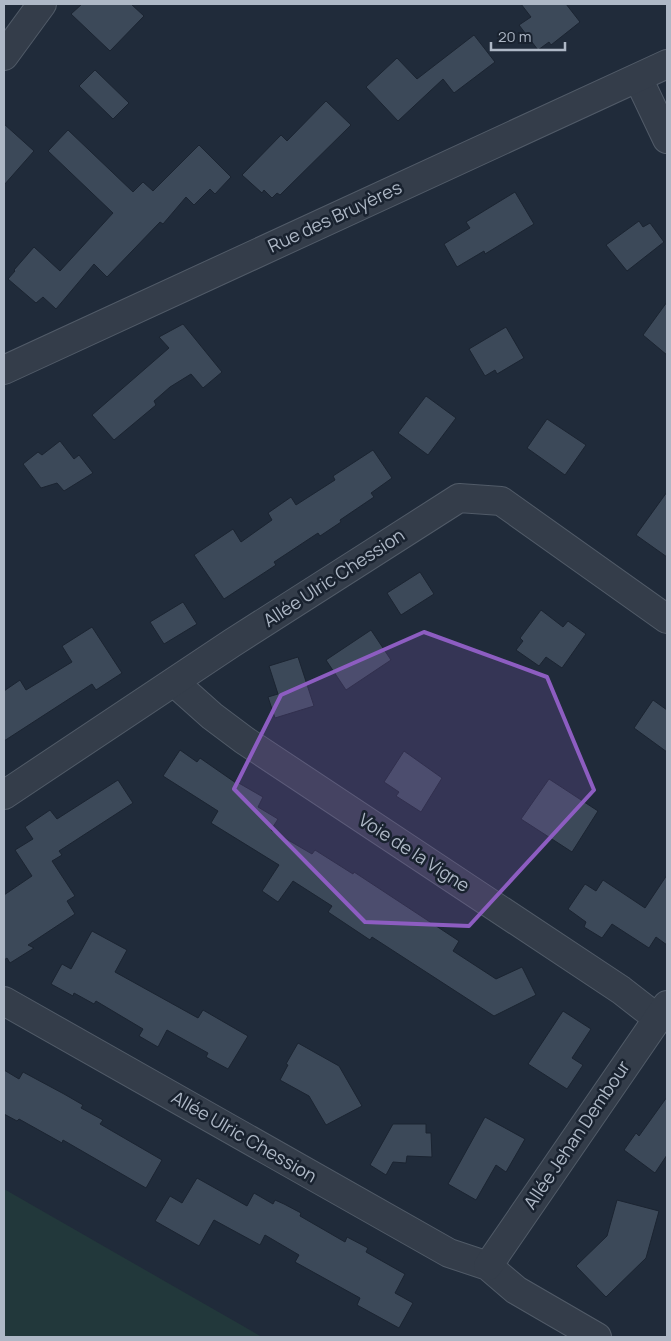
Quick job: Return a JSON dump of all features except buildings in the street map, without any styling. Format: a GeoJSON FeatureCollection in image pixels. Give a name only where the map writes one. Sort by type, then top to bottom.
{"type":"FeatureCollection","features":[{"type":"Feature","properties":{"kind":"street"},"geometry":{"type":"LineString","coordinates":[[4,56],[42,4]]}},
{"type":"Feature","properties":{"kind":"street","name":"Rue des Bruyères"},"geometry":{"type":"LineString","coordinates":[[4,370],[667,64]]}},
{"type":"Feature","properties":{"kind":"street"},"geometry":{"type":"LineString","coordinates":[[638,78],[667,139]]}},
{"type":"Feature","properties":{"kind":"street","name":"Allée Ulric Chession"},"geometry":{"type":"LineString","coordinates":[[4,795],[175,683],[232,643],[459,498],[501,501],[667,619]]}},
{"type":"Feature","properties":{"kind":"street","name":"Voie de la Vigne"},"geometry":{"type":"LineString","coordinates":[[175,683],[212,716],[244,740],[621,990],[662,1012]]}},
{"type":"Feature","properties":{"kind":"street","name":"Allée Ulric Chession"},"geometry":{"type":"LineString","coordinates":[[4,1001],[450,1253],[488,1266]]}},
{"type":"Feature","properties":{"kind":"street","name":"Allée Jehan Dembour"},"geometry":{"type":"LineString","coordinates":[[488,1266],[662,1012]]}},
{"type":"Feature","properties":{"kind":"street"},"geometry":{"type":"LineString","coordinates":[[488,1266],[516,1290],[597,1337]]}},
{"type":"Feature","properties":{"kind":"highlighted area"},"geometry":{"type":"Polygon","coordinates":[[[424,632],[547,677],[594,790],[469,926],[365,922],[234,789],[281,695],[424,632]]]}},
{"type":"Feature","properties":{"kind":"green space"},"geometry":{"type":"Polygon","coordinates":[[[4,1189],[262,1337],[4,1337],[4,1189]]]}}]}
